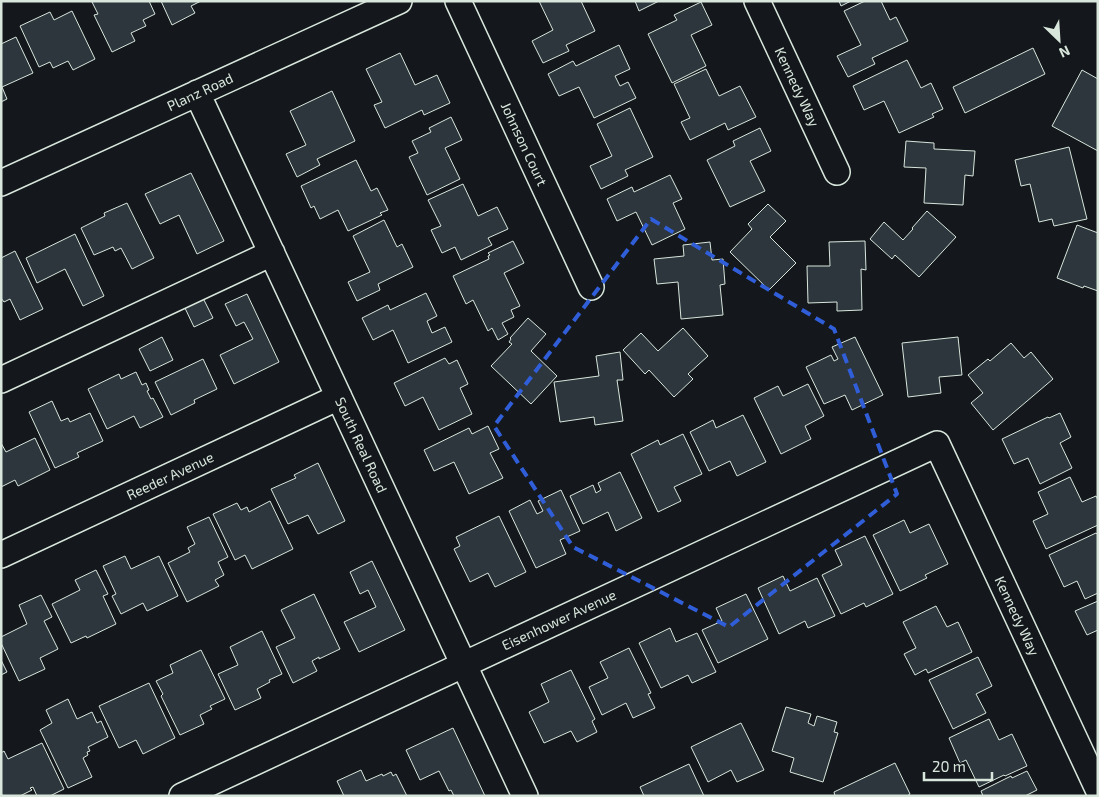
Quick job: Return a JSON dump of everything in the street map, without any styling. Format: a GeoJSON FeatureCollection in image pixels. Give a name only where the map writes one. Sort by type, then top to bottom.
{"type":"FeatureCollection","features":[{"type":"Feature","properties":{"kind":"street","name":"Planz Road"},"geometry":{"type":"LineString","coordinates":[[1,183],[398,1]]}},
{"type":"Feature","properties":{"kind":"street","name":"Johnson Court"},"geometry":{"type":"LineString","coordinates":[[458,1],[591,287]]}},
{"type":"Feature","properties":{"kind":"street","name":"Kennedy Way"},"geometry":{"type":"LineString","coordinates":[[757,1],[837,172]]}},
{"type":"Feature","properties":{"kind":"street","name":"South Real Road"},"geometry":{"type":"LineString","coordinates":[[197,93],[525,796]]}},
{"type":"Feature","properties":{"kind":"street"},"geometry":{"type":"LineString","coordinates":[[1,380],[272,253]]}},
{"type":"Feature","properties":{"kind":"street","name":"Reeder Avenue"},"geometry":{"type":"LineString","coordinates":[[1,555],[339,397]]}},
{"type":"Feature","properties":{"kind":"street","name":"Kennedy Way"},"geometry":{"type":"LineString","coordinates":[[936,444],[1098,789]]}},
{"type":"Feature","properties":{"kind":"street","name":"Eisenhower Avenue"},"geometry":{"type":"LineString","coordinates":[[182,796],[936,444]]}},
{"type":"Feature","properties":{"kind":"highlighted area"},"geometry":{"type":"Polygon","coordinates":[[[651,219],[834,329],[897,494],[729,627],[573,547],[494,426],[651,219]]]}},
{"type":"Feature","properties":{"kind":"building"},"geometry":{"type":"Polygon","coordinates":[[[149,1],[155,14],[143,20],[146,26],[131,33],[135,41],[112,52],[94,15],[98,14],[92,2],[149,1]]]}},
{"type":"Feature","properties":{"kind":"building"},"geometry":{"type":"Polygon","coordinates":[[[161,1],[201,1],[191,6],[195,13],[172,25],[161,1]]]}},
{"type":"Feature","properties":{"kind":"building"},"geometry":{"type":"Polygon","coordinates":[[[539,1],[581,1],[595,31],[566,45],[569,51],[543,63],[532,41],[553,30],[539,1]]]}},
{"type":"Feature","properties":{"kind":"building"},"geometry":{"type":"Polygon","coordinates":[[[635,1],[659,1],[639,11],[635,1]]]}},
{"type":"Feature","properties":{"kind":"building"},"geometry":{"type":"Polygon","coordinates":[[[839,1],[851,1],[841,6],[839,1]]]}},
{"type":"Feature","properties":{"kind":"building"},"geometry":{"type":"Polygon","coordinates":[[[865,1],[881,1],[890,20],[896,17],[908,41],[872,58],[875,64],[848,77],[837,56],[861,45],[844,11],[865,1]]]}},
{"type":"Feature","properties":{"kind":"building"},"geometry":{"type":"Polygon","coordinates":[[[701,2],[712,25],[691,35],[706,66],[672,83],[648,34],[677,20],[674,15],[701,2]]]}},
{"type":"Feature","properties":{"kind":"building"},"geometry":{"type":"Polygon","coordinates":[[[72,11],[95,59],[73,70],[68,61],[53,68],[50,62],[39,67],[20,26],[50,12],[54,20],[72,11]]]}},
{"type":"Feature","properties":{"kind":"building"},"geometry":{"type":"Polygon","coordinates":[[[16,37],[33,73],[2,87],[7,99],[1,102],[1,44],[16,37]]]}},
{"type":"Feature","properties":{"kind":"building"},"geometry":{"type":"Polygon","coordinates":[[[619,45],[630,69],[615,76],[620,86],[628,82],[636,98],[594,118],[579,87],[559,96],[548,74],[573,61],[576,66],[619,45]]]}},
{"type":"Feature","properties":{"kind":"building"},"geometry":{"type":"Polygon","coordinates":[[[1033,48],[1045,74],[965,113],[953,87],[1033,48]]]}},
{"type":"Feature","properties":{"kind":"building"},"geometry":{"type":"Polygon","coordinates":[[[400,53],[415,85],[437,75],[450,103],[424,115],[422,110],[385,128],[374,105],[382,102],[366,69],[400,53]]]}},
{"type":"Feature","properties":{"kind":"building"},"geometry":{"type":"Polygon","coordinates":[[[907,60],[921,88],[931,83],[943,109],[932,114],[934,117],[899,133],[884,101],[864,110],[853,86],[907,60]]]}},
{"type":"Feature","properties":{"kind":"building"},"geometry":{"type":"Polygon","coordinates":[[[706,69],[719,96],[740,86],[756,117],[728,130],[725,123],[690,140],[681,122],[690,118],[674,84],[706,69]]]}},
{"type":"Feature","properties":{"kind":"building"},"geometry":{"type":"Polygon","coordinates":[[[1082,70],[1098,79],[1098,151],[1052,126],[1082,70]]]}},
{"type":"Feature","properties":{"kind":"building"},"geometry":{"type":"Polygon","coordinates":[[[332,91],[355,141],[317,159],[320,165],[297,177],[286,154],[306,145],[290,111],[332,91]]]}},
{"type":"Feature","properties":{"kind":"building"},"geometry":{"type":"Polygon","coordinates":[[[630,108],[653,157],[625,170],[628,176],[601,189],[590,166],[612,156],[597,124],[630,108]]]}},
{"type":"Feature","properties":{"kind":"building"},"geometry":{"type":"Polygon","coordinates":[[[451,117],[462,140],[445,148],[460,179],[427,195],[409,157],[418,153],[412,141],[431,132],[429,128],[451,117]]]}},
{"type":"Feature","properties":{"kind":"building"},"geometry":{"type":"Polygon","coordinates":[[[760,128],[771,151],[750,161],[765,191],[730,207],[707,160],[735,146],[733,141],[760,128]]]}},
{"type":"Feature","properties":{"kind":"building"},"geometry":{"type":"Polygon","coordinates":[[[906,141],[934,143],[934,149],[975,151],[973,176],[965,175],[963,205],[924,203],[926,168],[904,167],[906,141]]]}},
{"type":"Feature","properties":{"kind":"building"},"geometry":{"type":"Polygon","coordinates":[[[1069,147],[1087,219],[1054,226],[1052,219],[1039,222],[1030,184],[1021,186],[1015,160],[1069,147]]]}},
{"type":"Feature","properties":{"kind":"building"},"geometry":{"type":"Polygon","coordinates":[[[356,160],[371,191],[377,188],[388,210],[380,213],[382,215],[348,231],[338,210],[320,219],[314,206],[311,208],[301,186],[356,160]]]}},
{"type":"Feature","properties":{"kind":"building"},"geometry":{"type":"Polygon","coordinates":[[[191,173],[224,241],[197,254],[179,215],[160,224],[145,194],[191,173]]]}},
{"type":"Feature","properties":{"kind":"building"},"geometry":{"type":"Polygon","coordinates":[[[670,175],[682,199],[673,203],[685,229],[652,245],[636,212],[617,221],[607,199],[632,187],[634,192],[670,175]]]}},
{"type":"Feature","properties":{"kind":"building"},"geometry":{"type":"Polygon","coordinates":[[[463,184],[478,216],[497,207],[508,229],[488,238],[492,245],[461,260],[455,247],[442,253],[431,230],[441,226],[428,200],[463,184]]]}},
{"type":"Feature","properties":{"kind":"building"},"geometry":{"type":"Polygon","coordinates":[[[127,203],[154,258],[132,269],[121,248],[115,251],[113,247],[94,255],[81,228],[105,216],[104,213],[127,203]]]}},
{"type":"Feature","properties":{"kind":"building"},"geometry":{"type":"Polygon","coordinates":[[[768,204],[786,221],[770,237],[796,263],[769,290],[730,252],[752,229],[748,224],[768,204]]]}},
{"type":"Feature","properties":{"kind":"building"},"geometry":{"type":"Polygon","coordinates":[[[927,211],[956,237],[919,277],[895,255],[892,259],[870,239],[884,222],[903,240],[927,211]]]}},
{"type":"Feature","properties":{"kind":"building"},"geometry":{"type":"Polygon","coordinates":[[[384,220],[397,247],[402,244],[413,267],[378,284],[380,290],[357,301],[348,282],[370,272],[353,236],[384,220]]]}},
{"type":"Feature","properties":{"kind":"building"},"geometry":{"type":"Polygon","coordinates":[[[1077,225],[1098,233],[1098,291],[1084,286],[1083,288],[1057,278],[1077,225]]]}},
{"type":"Feature","properties":{"kind":"building"},"geometry":{"type":"Polygon","coordinates":[[[75,234],[104,296],[83,306],[65,269],[37,283],[26,258],[75,234]]]}},
{"type":"Feature","properties":{"kind":"building"},"geometry":{"type":"Polygon","coordinates":[[[513,241],[524,263],[504,273],[520,306],[511,310],[514,317],[502,323],[508,334],[498,340],[492,328],[488,331],[473,300],[466,304],[453,276],[489,259],[488,256],[490,255],[488,253],[513,241]]]}},
{"type":"Feature","properties":{"kind":"building"},"geometry":{"type":"Polygon","coordinates":[[[865,241],[866,270],[861,269],[862,310],[837,311],[837,302],[808,303],[807,266],[830,266],[829,242],[865,241]]]}},
{"type":"Feature","properties":{"kind":"building"},"geometry":{"type":"Polygon","coordinates":[[[710,242],[712,260],[723,259],[725,284],[720,285],[723,315],[681,319],[678,282],[657,284],[654,259],[684,256],[683,245],[710,242]]]}},
{"type":"Feature","properties":{"kind":"building"},"geometry":{"type":"Polygon","coordinates":[[[15,251],[43,309],[20,320],[10,299],[4,302],[1,298],[1,258],[15,251]]]}},
{"type":"Feature","properties":{"kind":"building"},"geometry":{"type":"Polygon","coordinates":[[[426,293],[437,316],[427,321],[432,333],[445,327],[452,342],[408,363],[393,330],[373,340],[362,318],[388,305],[390,310],[426,293]]]}},
{"type":"Feature","properties":{"kind":"building"},"geometry":{"type":"Polygon","coordinates":[[[247,294],[279,362],[234,384],[220,355],[253,339],[244,322],[236,326],[225,304],[247,294]]]}},
{"type":"Feature","properties":{"kind":"building"},"geometry":{"type":"Polygon","coordinates":[[[203,298],[213,318],[194,327],[184,306],[203,298]]]}},
{"type":"Feature","properties":{"kind":"building"},"geometry":{"type":"Polygon","coordinates":[[[528,318],[546,334],[531,351],[557,376],[531,404],[491,366],[512,344],[509,342],[510,338],[528,318]]]}},
{"type":"Feature","properties":{"kind":"building"},"geometry":{"type":"Polygon","coordinates":[[[683,328],[708,356],[688,374],[693,379],[674,397],[649,370],[645,374],[623,350],[641,333],[658,351],[683,328]]]}},
{"type":"Feature","properties":{"kind":"building"},"geometry":{"type":"Polygon","coordinates":[[[162,337],[173,360],[150,371],[139,349],[162,337]]]}},
{"type":"Feature","properties":{"kind":"building"},"geometry":{"type":"Polygon","coordinates":[[[855,337],[883,395],[852,410],[845,395],[824,404],[806,367],[831,355],[834,361],[838,359],[832,347],[855,337]]]}},
{"type":"Feature","properties":{"kind":"building"},"geometry":{"type":"Polygon","coordinates":[[[958,337],[962,375],[939,377],[941,393],[908,397],[902,343],[958,337]]]}},
{"type":"Feature","properties":{"kind":"building"},"geometry":{"type":"Polygon","coordinates":[[[1011,343],[1024,358],[1031,352],[1053,379],[993,430],[971,403],[983,393],[968,375],[988,359],[990,361],[1011,343]]]}},
{"type":"Feature","properties":{"kind":"building"},"geometry":{"type":"Polygon","coordinates":[[[620,352],[623,380],[617,380],[623,421],[595,425],[594,417],[560,422],[554,382],[599,376],[596,356],[620,352]]]}},
{"type":"Feature","properties":{"kind":"building"},"geometry":{"type":"Polygon","coordinates":[[[445,358],[449,364],[457,360],[468,384],[460,388],[472,414],[439,430],[423,397],[405,406],[394,383],[445,358]]]}},
{"type":"Feature","properties":{"kind":"building"},"geometry":{"type":"Polygon","coordinates":[[[203,359],[217,389],[194,400],[195,403],[171,415],[155,382],[203,359]]]}},
{"type":"Feature","properties":{"kind":"building"},"geometry":{"type":"Polygon","coordinates":[[[136,372],[142,385],[146,383],[151,399],[153,398],[163,417],[140,428],[134,416],[107,429],[88,389],[119,374],[121,379],[136,372]]]}},
{"type":"Feature","properties":{"kind":"building"},"geometry":{"type":"Polygon","coordinates":[[[808,384],[824,416],[805,426],[811,439],[781,454],[754,398],[778,386],[783,396],[808,384]]]}},
{"type":"Feature","properties":{"kind":"building"},"geometry":{"type":"Polygon","coordinates":[[[52,401],[61,421],[68,418],[70,422],[90,413],[103,441],[77,453],[79,457],[55,468],[29,412],[52,401]]]}},
{"type":"Feature","properties":{"kind":"building"},"geometry":{"type":"Polygon","coordinates":[[[1060,413],[1071,437],[1060,443],[1072,468],[1040,484],[1028,458],[1014,464],[1002,439],[1060,413]]]}},
{"type":"Feature","properties":{"kind":"building"},"geometry":{"type":"Polygon","coordinates":[[[743,415],[766,462],[737,476],[730,461],[709,471],[690,432],[713,420],[716,428],[743,415]]]}},
{"type":"Feature","properties":{"kind":"building"},"geometry":{"type":"Polygon","coordinates":[[[488,426],[499,449],[490,453],[503,478],[469,494],[454,462],[434,471],[424,450],[469,428],[472,434],[488,426]]]}},
{"type":"Feature","properties":{"kind":"building"},"geometry":{"type":"Polygon","coordinates":[[[683,434],[702,474],[674,487],[681,501],[658,512],[631,454],[658,440],[660,445],[683,434]]]}},
{"type":"Feature","properties":{"kind":"building"},"geometry":{"type":"Polygon","coordinates":[[[35,438],[50,470],[18,486],[15,480],[1,487],[1,443],[6,452],[35,438]]]}},
{"type":"Feature","properties":{"kind":"building"},"geometry":{"type":"Polygon","coordinates":[[[318,463],[345,521],[318,534],[308,515],[288,524],[271,489],[296,478],[294,475],[318,463]]]}},
{"type":"Feature","properties":{"kind":"building"},"geometry":{"type":"Polygon","coordinates":[[[620,472],[642,518],[616,531],[608,512],[583,524],[570,496],[593,485],[596,493],[601,490],[598,483],[620,472]]]}},
{"type":"Feature","properties":{"kind":"building"},"geometry":{"type":"Polygon","coordinates":[[[1070,477],[1082,502],[1096,496],[1098,500],[1098,525],[1046,549],[1033,521],[1048,514],[1038,492],[1070,477]]]}},
{"type":"Feature","properties":{"kind":"building"},"geometry":{"type":"Polygon","coordinates":[[[561,490],[580,531],[560,540],[566,554],[536,568],[509,511],[530,500],[537,514],[543,511],[538,501],[561,490]]]}},
{"type":"Feature","properties":{"kind":"building"},"geometry":{"type":"Polygon","coordinates":[[[270,501],[293,549],[252,569],[245,555],[235,560],[213,514],[237,503],[241,510],[247,507],[249,512],[270,501]]]}},
{"type":"Feature","properties":{"kind":"building"},"geometry":{"type":"Polygon","coordinates":[[[499,516],[526,572],[495,587],[488,573],[470,582],[454,549],[460,546],[456,537],[499,516]]]}},
{"type":"Feature","properties":{"kind":"building"},"geometry":{"type":"Polygon","coordinates":[[[209,517],[228,557],[218,562],[224,575],[215,580],[219,586],[187,602],[168,563],[190,552],[188,548],[195,544],[187,527],[209,517]]]}},
{"type":"Feature","properties":{"kind":"building"},"geometry":{"type":"Polygon","coordinates":[[[904,520],[910,533],[929,524],[948,564],[925,575],[927,578],[900,591],[873,535],[904,520]]]}},
{"type":"Feature","properties":{"kind":"building"},"geometry":{"type":"Polygon","coordinates":[[[1096,533],[1098,535],[1098,593],[1085,599],[1077,581],[1064,587],[1049,555],[1096,533]]]}},
{"type":"Feature","properties":{"kind":"building"},"geometry":{"type":"Polygon","coordinates":[[[865,536],[893,594],[866,607],[864,603],[841,614],[822,575],[842,565],[835,550],[865,536]]]}},
{"type":"Feature","properties":{"kind":"building"},"geometry":{"type":"Polygon","coordinates":[[[125,556],[131,569],[159,556],[178,596],[147,611],[143,603],[121,614],[112,596],[116,594],[103,566],[125,556]]]}},
{"type":"Feature","properties":{"kind":"building"},"geometry":{"type":"Polygon","coordinates":[[[372,561],[405,630],[359,652],[344,622],[376,607],[368,590],[360,594],[350,572],[372,561]]]}},
{"type":"Feature","properties":{"kind":"building"},"geometry":{"type":"Polygon","coordinates":[[[96,570],[108,594],[103,596],[116,624],[87,638],[86,636],[71,643],[52,604],[80,590],[75,580],[96,570]]]}},
{"type":"Feature","properties":{"kind":"building"},"geometry":{"type":"Polygon","coordinates":[[[783,576],[790,591],[817,578],[835,616],[808,628],[805,621],[779,634],[758,588],[783,576]]]}},
{"type":"Feature","properties":{"kind":"building"},"geometry":{"type":"Polygon","coordinates":[[[314,594],[340,649],[312,661],[317,671],[293,683],[276,647],[295,638],[281,610],[314,594]]]}},
{"type":"Feature","properties":{"kind":"building"},"geometry":{"type":"Polygon","coordinates":[[[746,594],[768,639],[718,663],[702,630],[722,621],[716,608],[746,594]]]}},
{"type":"Feature","properties":{"kind":"building"},"geometry":{"type":"Polygon","coordinates":[[[41,595],[52,617],[44,621],[58,649],[40,658],[45,669],[19,681],[1,643],[1,637],[27,624],[19,605],[41,595]]]}},
{"type":"Feature","properties":{"kind":"building"},"geometry":{"type":"Polygon","coordinates":[[[1098,601],[1098,630],[1087,635],[1075,611],[1098,601]]]}},
{"type":"Feature","properties":{"kind":"building"},"geometry":{"type":"Polygon","coordinates":[[[936,606],[947,627],[958,622],[972,652],[928,673],[926,669],[915,675],[904,654],[916,648],[903,622],[936,606]]]}},
{"type":"Feature","properties":{"kind":"building"},"geometry":{"type":"Polygon","coordinates":[[[670,628],[676,642],[697,633],[716,672],[692,683],[688,675],[661,688],[639,643],[670,628]]]}},
{"type":"Feature","properties":{"kind":"building"},"geometry":{"type":"Polygon","coordinates":[[[262,631],[282,674],[269,680],[270,682],[257,689],[261,698],[235,710],[218,674],[238,665],[230,647],[262,631]]]}},
{"type":"Feature","properties":{"kind":"building"},"geometry":{"type":"Polygon","coordinates":[[[629,648],[651,693],[648,694],[655,708],[633,718],[626,703],[602,715],[589,687],[608,678],[600,662],[629,648]]]}},
{"type":"Feature","properties":{"kind":"building"},"geometry":{"type":"Polygon","coordinates":[[[201,650],[225,699],[210,706],[212,709],[200,715],[204,724],[180,735],[161,696],[163,694],[156,681],[173,673],[170,665],[201,650]]]}},
{"type":"Feature","properties":{"kind":"building"},"geometry":{"type":"Polygon","coordinates":[[[978,657],[992,686],[976,694],[986,713],[953,729],[929,680],[978,657]]]}},
{"type":"Feature","properties":{"kind":"building"},"geometry":{"type":"Polygon","coordinates":[[[1,660],[7,672],[1,675],[1,660]]]}},
{"type":"Feature","properties":{"kind":"building"},"geometry":{"type":"Polygon","coordinates":[[[571,670],[595,719],[592,721],[597,732],[577,742],[571,731],[544,743],[529,712],[549,702],[541,684],[571,670]]]}},
{"type":"Feature","properties":{"kind":"building"},"geometry":{"type":"Polygon","coordinates":[[[149,683],[175,738],[143,754],[136,740],[119,748],[99,706],[149,683]]]}},
{"type":"Feature","properties":{"kind":"building"},"geometry":{"type":"Polygon","coordinates":[[[68,699],[77,719],[92,712],[97,723],[101,721],[108,737],[88,747],[90,751],[83,758],[92,777],[68,788],[40,730],[52,723],[46,710],[68,699]]]}},
{"type":"Feature","properties":{"kind":"building"},"geometry":{"type":"Polygon","coordinates":[[[786,707],[811,714],[808,723],[814,726],[817,716],[837,722],[834,732],[838,733],[823,782],[790,772],[794,758],[772,751],[786,707]]]}},
{"type":"Feature","properties":{"kind":"building"},"geometry":{"type":"Polygon","coordinates":[[[989,719],[999,740],[1012,734],[1027,766],[979,787],[966,760],[960,763],[949,738],[989,719]]]}},
{"type":"Feature","properties":{"kind":"building"},"geometry":{"type":"Polygon","coordinates":[[[741,723],[764,770],[737,782],[731,770],[708,782],[691,747],[741,723]]]}},
{"type":"Feature","properties":{"kind":"building"},"geometry":{"type":"Polygon","coordinates":[[[453,728],[485,796],[454,796],[451,790],[449,791],[439,771],[420,780],[406,750],[453,728]]]}},
{"type":"Feature","properties":{"kind":"building"},"geometry":{"type":"Polygon","coordinates":[[[42,743],[64,789],[50,796],[37,796],[33,787],[30,788],[32,790],[20,796],[3,796],[1,793],[1,753],[4,751],[8,759],[42,743]]]}},
{"type":"Feature","properties":{"kind":"building"},"geometry":{"type":"Polygon","coordinates":[[[895,763],[910,794],[907,796],[835,796],[834,792],[895,763]]]}},
{"type":"Feature","properties":{"kind":"building"},"geometry":{"type":"Polygon","coordinates":[[[689,764],[704,796],[644,796],[640,787],[689,764]]]}},
{"type":"Feature","properties":{"kind":"building"},"geometry":{"type":"Polygon","coordinates":[[[361,770],[366,781],[382,774],[383,776],[391,772],[393,776],[396,774],[407,796],[344,796],[337,781],[361,770]]]}},
{"type":"Feature","properties":{"kind":"building"},"geometry":{"type":"Polygon","coordinates":[[[1027,771],[1037,790],[1025,796],[983,796],[981,791],[1011,776],[1012,778],[1027,771]]]}}]}
